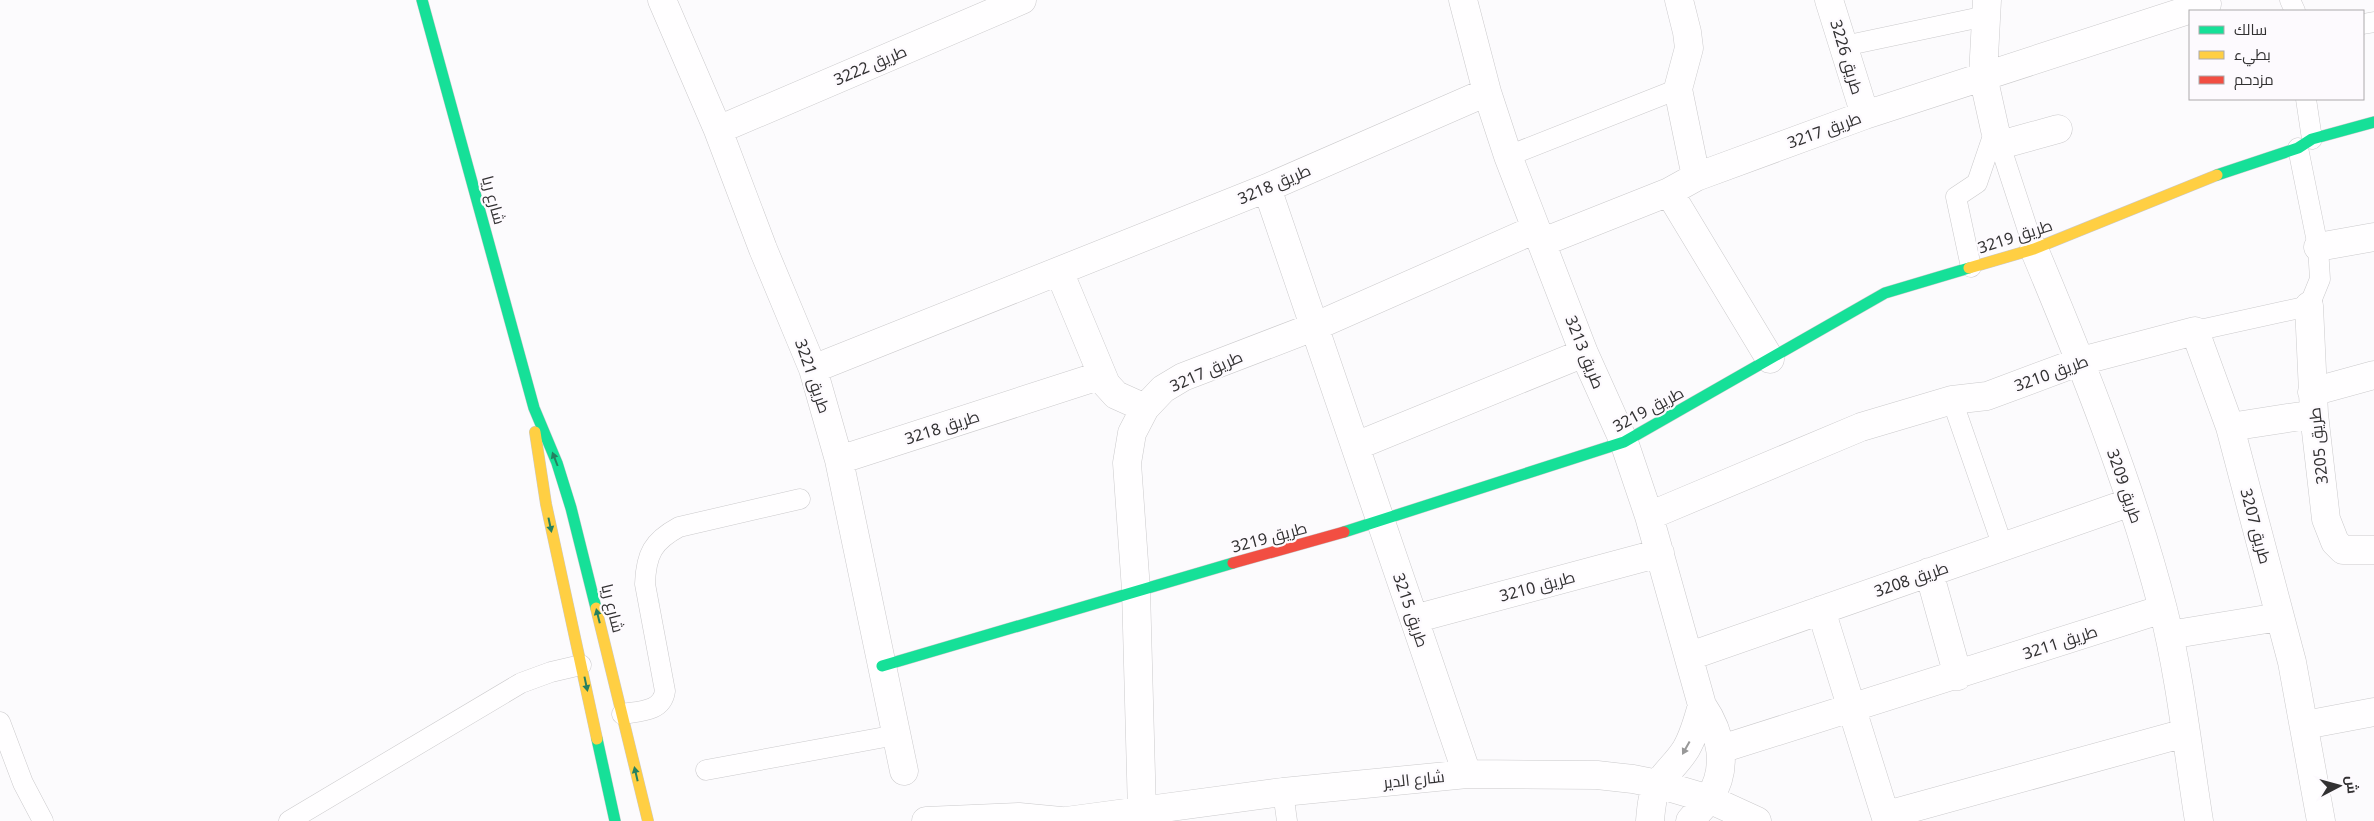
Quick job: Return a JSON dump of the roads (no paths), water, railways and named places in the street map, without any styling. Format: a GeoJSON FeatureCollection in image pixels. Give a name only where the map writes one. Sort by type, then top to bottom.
{"type":"FeatureCollection","features":[{"type":"Feature","properties":{"kind":"street","name":"شارع ريا"},"geometry":{"type":"LineString","coordinates":[[422,0],[534,408],[557,462],[568,499],[648,821]]}},
{"type":"Feature","properties":{"kind":"street","name":"طريق 3221"},"geometry":{"type":"LineString","coordinates":[[662,0],[718,130],[763,249],[813,369],[839,460],[904,771]]}},
{"type":"Feature","properties":{"kind":"street","name":"طريق 3222"},"geometry":{"type":"LineString","coordinates":[[718,130],[1022,0]]}},
{"type":"Feature","properties":{"kind":"street","name":"طريق 3213"},"geometry":{"type":"LineString","coordinates":[[1463,0],[1508,156],[1584,353],[1624,442],[1660,553],[1702,705],[1712,718],[1721,749],[1717,783],[1709,799],[1690,821]]}},
{"type":"Feature","properties":{"kind":"street"},"geometry":{"type":"LineString","coordinates":[[1679,0],[1687,32],[1688,48],[1678,89],[1696,177]]}},
{"type":"Feature","properties":{"kind":"street","name":"طريق 3226"},"geometry":{"type":"LineString","coordinates":[[1830,0],[1865,115]]}},
{"type":"Feature","properties":{"kind":"street","name":"طريق 3217"},"geometry":{"type":"LineString","coordinates":[[1142,812],[1136,590],[1127,463],[1132,433],[1144,408],[1163,389],[1183,377],[1540,236],[1669,192],[1696,177],[1865,115],[2211,1]]}},
{"type":"Feature","properties":{"kind":"street"},"geometry":{"type":"LineString","coordinates":[[1987,8],[1983,76],[1998,137],[2058,129]]}},
{"type":"Feature","properties":{"kind":"street","name":"طريق 3218"},"geometry":{"type":"LineString","coordinates":[[813,369],[1267,188],[1488,92]]}},
{"type":"Feature","properties":{"kind":"street","name":"طريق 3219"},"geometry":{"type":"LineString","coordinates":[[882,666],[1136,590],[1382,522],[1624,442],[1885,293],[2034,249],[2215,176],[2305,143],[2374,122]]}},
{"type":"Feature","properties":{"kind":"street","name":"طريق 3215"},"geometry":{"type":"LineString","coordinates":[[1267,188],[1316,326],[1467,774]]}},
{"type":"Feature","properties":{"kind":"street"},"geometry":{"type":"LineString","coordinates":[[1669,192],[1770,359]]}},
{"type":"Feature","properties":{"kind":"street"},"geometry":{"type":"LineString","coordinates":[[2318,247],[2374,237]]}},
{"type":"Feature","properties":{"kind":"street","name":"طريق 3209"},"geometry":{"type":"LineString","coordinates":[[2034,249],[2081,361],[2131,502],[2163,609],[2169,635],[2199,821]]}},
{"type":"Feature","properties":{"kind":"street"},"geometry":{"type":"LineString","coordinates":[[1059,271],[1106,384],[1116,395],[1144,408]]}},
{"type":"Feature","properties":{"kind":"street","name":"طريق 3205"},"geometry":{"type":"LineString","coordinates":[[2309,306],[2313,403],[2326,518],[2335,542],[2343,550],[2374,550]]}},
{"type":"Feature","properties":{"kind":"street","name":"طريق 3210"},"geometry":{"type":"LineString","coordinates":[[1649,516],[1861,427],[1952,400],[1994,394],[2081,361],[2195,331]]}},
{"type":"Feature","properties":{"kind":"street","name":"طريق 3207"},"geometry":{"type":"LineString","coordinates":[[2195,331],[2230,427],[2305,725],[2322,821]]}},
{"type":"Feature","properties":{"kind":"street"},"geometry":{"type":"LineString","coordinates":[[1356,446],[1584,353]]}},
{"type":"Feature","properties":{"kind":"street","name":"طريق 3218"},"geometry":{"type":"LineString","coordinates":[[839,460],[1102,375]]}},
{"type":"Feature","properties":{"kind":"street"},"geometry":{"type":"LineString","coordinates":[[2230,427],[2313,403],[2374,375]]}},
{"type":"Feature","properties":{"kind":"street","name":"شارع ريا"},"geometry":{"type":"LineString","coordinates":[[534,408],[540,472],[615,821]]}},
{"type":"Feature","properties":{"kind":"street","name":"طريق 3208"},"geometry":{"type":"LineString","coordinates":[[1690,656],[2131,502]]}},
{"type":"Feature","properties":{"kind":"street","name":"طريق 3210"},"geometry":{"type":"LineString","coordinates":[[1414,619],[1660,553]]}},
{"type":"Feature","properties":{"kind":"street"},"geometry":{"type":"LineString","coordinates":[[1929,572],[1958,676]]}},
{"type":"Feature","properties":{"kind":"street","name":"طريق 3211"},"geometry":{"type":"LineString","coordinates":[[1721,749],[1851,707],[1958,676],[2163,609]]}},
{"type":"Feature","properties":{"kind":"street"},"geometry":{"type":"LineString","coordinates":[[1821,610],[1887,818],[2185,733]]}},
{"type":"Feature","properties":{"kind":"street"},"geometry":{"type":"LineString","coordinates":[[2169,635],[2279,617]]}},
{"type":"Feature","properties":{"kind":"street"},"geometry":{"type":"LineString","coordinates":[[1650,821],[1651,808],[1658,784],[1674,767],[1686,748],[1702,705]]}},
{"type":"Feature","properties":{"kind":"street"},"geometry":{"type":"LineString","coordinates":[[2305,725],[2374,712]]}},
{"type":"Feature","properties":{"kind":"street","name":"شارع الدير"},"geometry":{"type":"LineString","coordinates":[[1066,821],[1283,792],[1467,774],[1597,775],[1658,784],[1709,799],[1757,821]]}},
{"type":"Feature","properties":{"kind":"street"},"geometry":{"type":"LineString","coordinates":[[926,821],[1019,817],[1061,821]]}},
{"type":"Feature","properties":{"kind":"lane"},"geometry":{"type":"LineString","coordinates":[[1844,46],[1987,8]]}},
{"type":"Feature","properties":{"kind":"lane"},"geometry":{"type":"LineString","coordinates":[[1508,156],[1678,89]]}},
{"type":"Feature","properties":{"kind":"lane"},"geometry":{"type":"LineString","coordinates":[[2306,100],[2305,143],[2318,247],[2320,279],[2309,306]]}},
{"type":"Feature","properties":{"kind":"lane"},"geometry":{"type":"LineString","coordinates":[[1998,137],[2034,249]]}},
{"type":"Feature","properties":{"kind":"lane"},"geometry":{"type":"LineString","coordinates":[[1971,268],[1956,197],[1978,183],[1998,137]]}},
{"type":"Feature","properties":{"kind":"lane","name":"طريق 3210"},"geometry":{"type":"LineString","coordinates":[[2195,331],[2309,306]]}},
{"type":"Feature","properties":{"kind":"lane"},"geometry":{"type":"LineString","coordinates":[[1952,400],[2003,547]]}},
{"type":"Feature","properties":{"kind":"lane"},"geometry":{"type":"LineString","coordinates":[[622,714],[656,707],[664,698],[665,691],[645,584],[645,566],[652,549],[663,535],[680,527],[800,499]]}},
{"type":"Feature","properties":{"kind":"lane"},"geometry":{"type":"LineString","coordinates":[[289,821],[521,683],[550,672],[581,665]]}},
{"type":"Feature","properties":{"kind":"lane"},"geometry":{"type":"LineString","coordinates":[[0,722],[22,783],[43,821]]}},
{"type":"Feature","properties":{"kind":"lane"},"geometry":{"type":"LineString","coordinates":[[706,770],[896,735]]}},
{"type":"Feature","properties":{"kind":"lane"},"geometry":{"type":"LineString","coordinates":[[1283,792],[1287,821]]}}]}
